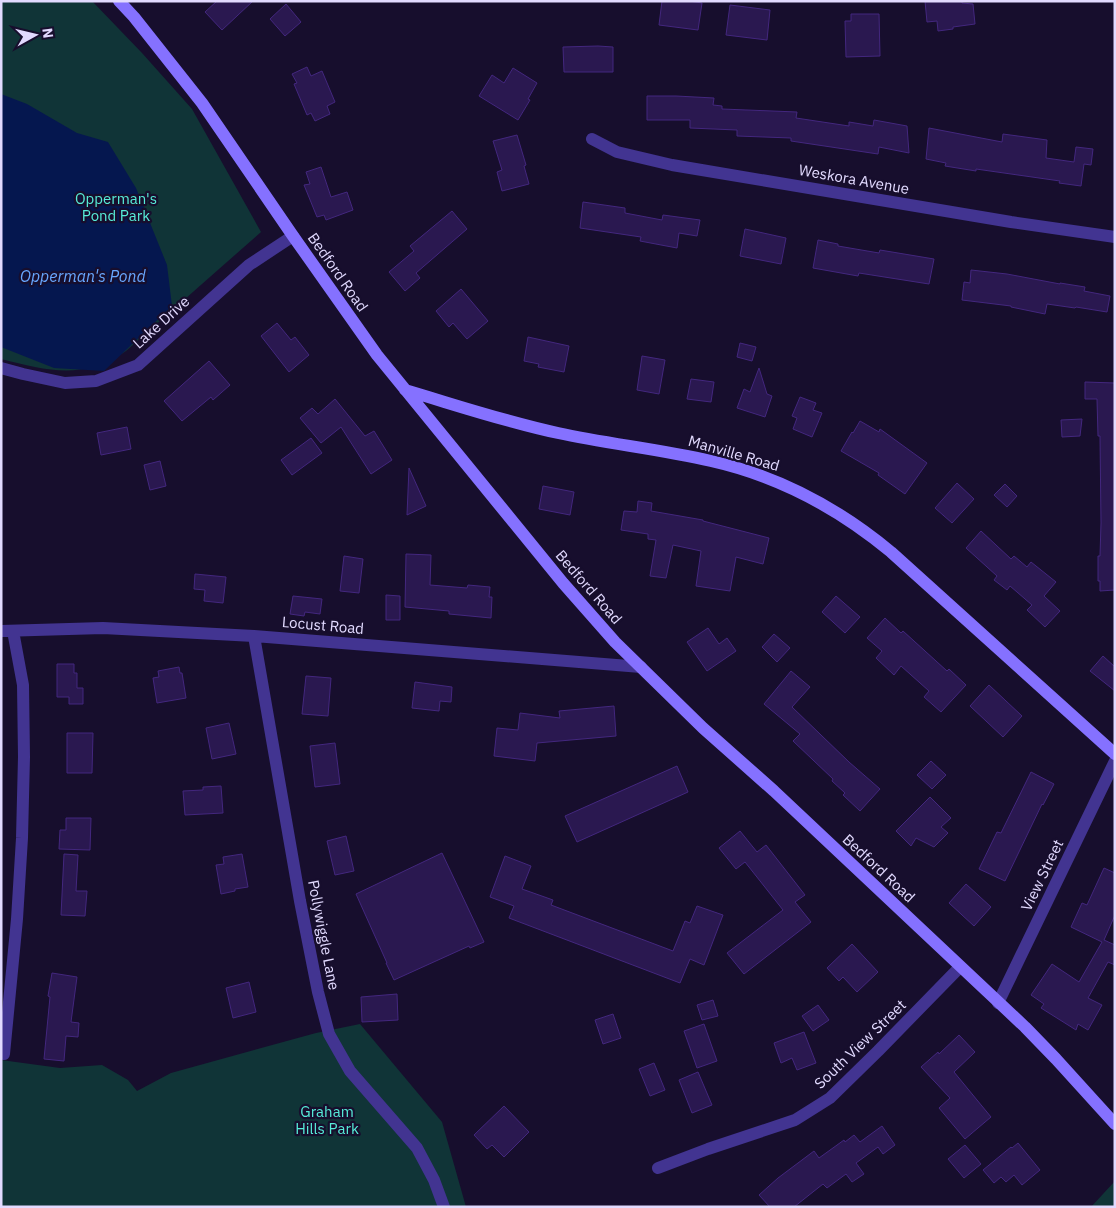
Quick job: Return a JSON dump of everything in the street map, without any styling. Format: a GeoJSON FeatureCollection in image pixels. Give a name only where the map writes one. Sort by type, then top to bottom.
{"type":"FeatureCollection","features":[{"type":"Feature","properties":{"kind":"main road","name":"Bedford Road"},"geometry":{"type":"LineString","coordinates":[[119,1],[202,103],[377,355],[564,583],[616,642],[703,728],[774,791],[1056,1058],[1115,1124]]}},
{"type":"Feature","properties":{"kind":"main road","name":"Manville Road"},"geometry":{"type":"LineString","coordinates":[[405,390],[540,430],[683,455],[727,465],[781,483],[818,501],[864,530],[891,552],[1115,754]]}},
{"type":"Feature","properties":{"kind":"street","name":"Weskora Avenue"},"geometry":{"type":"LineString","coordinates":[[592,138],[617,152],[672,165],[1011,222],[1115,237]]}},
{"type":"Feature","properties":{"kind":"street","name":"Lake Drive"},"geometry":{"type":"LineString","coordinates":[[1,368],[65,383],[96,381],[138,365],[249,264],[293,236]]}},
{"type":"Feature","properties":{"kind":"street","name":"Locust Road"},"geometry":{"type":"LineString","coordinates":[[7,631],[102,628],[254,636],[641,667]]}},
{"type":"Feature","properties":{"kind":"street"},"geometry":{"type":"LineString","coordinates":[[4,1054],[17,919],[24,757],[23,685],[7,631]]}},
{"type":"Feature","properties":{"kind":"street","name":"Pollywiggle Lane"},"geometry":{"type":"LineString","coordinates":[[254,636],[300,901],[318,992],[329,1034],[350,1071],[417,1148],[434,1180],[444,1207]]}},
{"type":"Feature","properties":{"kind":"street","name":"View Street"},"geometry":{"type":"LineString","coordinates":[[998,1003],[1115,761]]}},
{"type":"Feature","properties":{"kind":"street","name":"South View Street"},"geometry":{"type":"LineString","coordinates":[[658,1168],[795,1120],[830,1098],[960,967]]}},
{"type":"Feature","properties":{"kind":"green space","name":"Opperman's Pond Park"},"geometry":{"type":"Polygon","coordinates":[[[1,1],[92,1],[192,109],[261,232],[126,351],[95,366],[65,370],[50,369],[1,359],[1,1]]]}},
{"type":"Feature","properties":{"kind":"green space","name":"Graham Hills Park"},"geometry":{"type":"Polygon","coordinates":[[[360,1024],[442,1122],[466,1207],[1,1207],[1,1060],[60,1068],[102,1065],[128,1080],[137,1091],[171,1073],[316,1033],[360,1024]]]}},
{"type":"Feature","properties":{"kind":"green space"},"geometry":{"type":"Polygon","coordinates":[[[1115,1181],[1115,1207],[1091,1207],[1115,1181]]]}},
{"type":"Feature","properties":{"kind":"water","name":"Opperman's Pond"},"geometry":{"type":"Polygon","coordinates":[[[1,94],[27,104],[77,133],[108,142],[136,188],[167,265],[172,306],[104,371],[54,368],[1,347],[1,94]]]}},
{"type":"Feature","properties":{"kind":"building"},"geometry":{"type":"Polygon","coordinates":[[[217,1],[253,1],[222,30],[205,12],[217,1]]]}},
{"type":"Feature","properties":{"kind":"building"},"geometry":{"type":"Polygon","coordinates":[[[662,1],[702,3],[698,30],[659,25],[662,1]]]}},
{"type":"Feature","properties":{"kind":"building"},"geometry":{"type":"Polygon","coordinates":[[[925,1],[962,1],[962,3],[973,4],[975,24],[938,31],[937,21],[927,22],[925,1]]]}},
{"type":"Feature","properties":{"kind":"building"},"geometry":{"type":"Polygon","coordinates":[[[286,4],[301,22],[285,36],[270,19],[286,4]]]}},
{"type":"Feature","properties":{"kind":"building"},"geometry":{"type":"Polygon","coordinates":[[[730,5],[770,10],[767,40],[726,35],[730,5]]]}},
{"type":"Feature","properties":{"kind":"building"},"geometry":{"type":"Polygon","coordinates":[[[851,14],[879,14],[880,56],[846,57],[845,21],[851,21],[851,14]]]}},
{"type":"Feature","properties":{"kind":"building"},"geometry":{"type":"Polygon","coordinates":[[[563,47],[613,47],[613,72],[564,72],[563,47]]]}},
{"type":"Feature","properties":{"kind":"building"},"geometry":{"type":"Polygon","coordinates":[[[307,67],[311,76],[322,71],[335,102],[327,106],[330,114],[315,121],[311,113],[307,115],[294,84],[297,83],[292,74],[307,67]]]}},
{"type":"Feature","properties":{"kind":"building"},"geometry":{"type":"Polygon","coordinates":[[[513,68],[537,83],[528,99],[530,100],[518,120],[479,96],[492,75],[504,83],[513,68]]]}},
{"type":"Feature","properties":{"kind":"building"},"geometry":{"type":"Polygon","coordinates":[[[647,96],[714,98],[713,105],[722,106],[722,109],[797,112],[796,118],[849,126],[849,122],[873,126],[874,120],[907,126],[909,153],[879,147],[878,154],[791,141],[791,138],[737,136],[737,130],[690,128],[690,120],[647,120],[647,96]]]}},
{"type":"Feature","properties":{"kind":"building"},"geometry":{"type":"Polygon","coordinates":[[[929,128],[1002,142],[1003,134],[1047,140],[1046,158],[1074,162],[1076,147],[1093,149],[1091,165],[1084,164],[1081,186],[1059,183],[1060,181],[945,166],[946,163],[926,159],[929,128]]]}},
{"type":"Feature","properties":{"kind":"building"},"geometry":{"type":"Polygon","coordinates":[[[517,135],[526,165],[524,166],[529,184],[502,191],[497,172],[502,170],[493,141],[517,135]]]}},
{"type":"Feature","properties":{"kind":"building"},"geometry":{"type":"Polygon","coordinates":[[[321,167],[331,197],[347,192],[353,210],[326,220],[324,215],[317,217],[304,185],[310,184],[306,172],[321,167]]]}},
{"type":"Feature","properties":{"kind":"building"},"geometry":{"type":"Polygon","coordinates":[[[583,202],[625,208],[625,213],[662,220],[663,215],[700,220],[697,236],[679,233],[677,248],[640,241],[641,237],[580,228],[583,202]]]}},
{"type":"Feature","properties":{"kind":"building"},"geometry":{"type":"Polygon","coordinates":[[[452,211],[467,229],[416,273],[420,278],[405,291],[389,272],[414,251],[410,246],[452,211]]]}},
{"type":"Feature","properties":{"kind":"building"},"geometry":{"type":"Polygon","coordinates":[[[745,229],[786,238],[781,264],[740,256],[745,229]]]}},
{"type":"Feature","properties":{"kind":"building"},"geometry":{"type":"Polygon","coordinates":[[[818,240],[838,244],[838,246],[879,253],[880,250],[934,259],[929,284],[859,273],[858,276],[813,268],[818,240]]]}},
{"type":"Feature","properties":{"kind":"building"},"geometry":{"type":"Polygon","coordinates":[[[971,270],[1085,287],[1084,291],[1110,296],[1107,312],[1047,304],[1045,314],[1011,306],[962,300],[964,282],[970,283],[971,270]]]}},
{"type":"Feature","properties":{"kind":"building"},"geometry":{"type":"Polygon","coordinates":[[[461,289],[488,321],[467,339],[453,323],[449,327],[436,311],[461,289]]]}},
{"type":"Feature","properties":{"kind":"building"},"geometry":{"type":"Polygon","coordinates":[[[277,323],[291,340],[295,337],[309,355],[289,372],[261,336],[277,323]]]}},
{"type":"Feature","properties":{"kind":"building"},"geometry":{"type":"Polygon","coordinates":[[[528,337],[569,346],[564,372],[538,367],[539,364],[524,361],[528,337]]]}},
{"type":"Feature","properties":{"kind":"building"},"geometry":{"type":"Polygon","coordinates":[[[740,343],[756,347],[752,361],[737,357],[740,343]]]}},
{"type":"Feature","properties":{"kind":"building"},"geometry":{"type":"Polygon","coordinates":[[[642,356],[665,360],[659,394],[637,390],[642,356]]]}},
{"type":"Feature","properties":{"kind":"building"},"geometry":{"type":"Polygon","coordinates":[[[209,361],[230,385],[213,400],[211,397],[182,421],[164,401],[209,361]]]}},
{"type":"Feature","properties":{"kind":"building"},"geometry":{"type":"Polygon","coordinates":[[[759,368],[767,394],[772,396],[765,417],[737,408],[744,389],[750,392],[759,368]]]}},
{"type":"Feature","properties":{"kind":"building"},"geometry":{"type":"Polygon","coordinates":[[[691,379],[714,382],[711,402],[687,399],[691,379]]]}},
{"type":"Feature","properties":{"kind":"building"},"geometry":{"type":"Polygon","coordinates":[[[1085,382],[1115,383],[1115,590],[1100,591],[1100,581],[1098,581],[1101,523],[1100,436],[1098,436],[1097,399],[1085,399],[1085,382]]]}},
{"type":"Feature","properties":{"kind":"building"},"geometry":{"type":"Polygon","coordinates":[[[800,397],[816,403],[813,410],[822,413],[812,437],[793,429],[797,418],[792,416],[800,397]]]}},
{"type":"Feature","properties":{"kind":"building"},"geometry":{"type":"Polygon","coordinates":[[[335,399],[365,436],[374,431],[392,460],[371,474],[341,427],[321,443],[300,418],[312,408],[318,414],[335,399]]]}},
{"type":"Feature","properties":{"kind":"building"},"geometry":{"type":"Polygon","coordinates":[[[1082,419],[1080,436],[1062,437],[1061,420],[1082,419]]]}},
{"type":"Feature","properties":{"kind":"building"},"geometry":{"type":"Polygon","coordinates":[[[860,421],[879,432],[880,429],[927,463],[905,494],[878,475],[879,473],[841,451],[860,421]]]}},
{"type":"Feature","properties":{"kind":"building"},"geometry":{"type":"Polygon","coordinates":[[[127,427],[131,449],[101,455],[97,433],[127,427]]]}},
{"type":"Feature","properties":{"kind":"building"},"geometry":{"type":"Polygon","coordinates":[[[311,438],[322,453],[292,475],[281,460],[311,438]]]}},
{"type":"Feature","properties":{"kind":"building"},"geometry":{"type":"Polygon","coordinates":[[[160,461],[166,486],[150,490],[144,465],[160,461]]]}},
{"type":"Feature","properties":{"kind":"building"},"geometry":{"type":"Polygon","coordinates":[[[409,468],[426,506],[407,515],[409,468]]]}},
{"type":"Feature","properties":{"kind":"building"},"geometry":{"type":"Polygon","coordinates":[[[957,483],[974,499],[952,523],[935,508],[957,483]]]}},
{"type":"Feature","properties":{"kind":"building"},"geometry":{"type":"Polygon","coordinates":[[[1005,484],[1017,496],[1007,507],[994,495],[1005,484]]]}},
{"type":"Feature","properties":{"kind":"building"},"geometry":{"type":"Polygon","coordinates":[[[543,486],[574,492],[570,515],[539,509],[543,486]]]}},
{"type":"Feature","properties":{"kind":"building"},"geometry":{"type":"Polygon","coordinates":[[[638,501],[652,503],[651,511],[703,520],[769,538],[763,564],[736,557],[730,591],[696,586],[701,551],[673,545],[666,578],[650,576],[656,540],[648,539],[648,534],[621,530],[624,511],[637,512],[638,501]]]}},
{"type":"Feature","properties":{"kind":"building"},"geometry":{"type":"Polygon","coordinates":[[[981,531],[1011,559],[1014,556],[1027,567],[1031,562],[1056,582],[1044,596],[1060,611],[1045,627],[1027,610],[1032,605],[1010,586],[1007,590],[994,580],[997,576],[966,548],[981,531]]]}},
{"type":"Feature","properties":{"kind":"building"},"geometry":{"type":"Polygon","coordinates":[[[406,554],[431,555],[430,585],[467,588],[468,585],[490,587],[489,597],[492,597],[491,618],[449,614],[449,611],[405,607],[406,554]]]}},
{"type":"Feature","properties":{"kind":"building"},"geometry":{"type":"Polygon","coordinates":[[[344,556],[363,559],[359,593],[340,591],[344,556]]]}},
{"type":"Feature","properties":{"kind":"building"},"geometry":{"type":"Polygon","coordinates":[[[195,574],[226,577],[223,603],[204,601],[205,590],[194,589],[195,574]]]}},
{"type":"Feature","properties":{"kind":"building"},"geometry":{"type":"Polygon","coordinates":[[[386,595],[400,596],[400,620],[386,620],[386,595]]]}},
{"type":"Feature","properties":{"kind":"building"},"geometry":{"type":"Polygon","coordinates":[[[293,596],[322,599],[320,614],[305,612],[304,616],[290,614],[293,596]]]}},
{"type":"Feature","properties":{"kind":"building"},"geometry":{"type":"Polygon","coordinates":[[[836,596],[860,617],[845,633],[822,612],[836,596]]]}},
{"type":"Feature","properties":{"kind":"building"},"geometry":{"type":"Polygon","coordinates":[[[885,618],[966,685],[941,712],[924,697],[929,691],[901,666],[894,675],[876,658],[882,651],[867,638],[885,618]]]}},
{"type":"Feature","properties":{"kind":"building"},"geometry":{"type":"Polygon","coordinates":[[[708,628],[719,644],[727,638],[736,651],[707,671],[687,642],[708,628]]]}},
{"type":"Feature","properties":{"kind":"building"},"geometry":{"type":"Polygon","coordinates":[[[774,634],[790,648],[777,662],[762,647],[774,634]]]}},
{"type":"Feature","properties":{"kind":"building"},"geometry":{"type":"Polygon","coordinates":[[[1103,656],[1115,667],[1115,691],[1090,671],[1103,656]]]}},
{"type":"Feature","properties":{"kind":"building"},"geometry":{"type":"Polygon","coordinates":[[[57,664],[74,664],[74,673],[77,673],[77,688],[83,688],[83,704],[69,704],[69,697],[57,697],[57,664]]]}},
{"type":"Feature","properties":{"kind":"building"},"geometry":{"type":"Polygon","coordinates":[[[179,667],[180,673],[182,673],[186,698],[157,703],[153,678],[159,677],[158,671],[179,667]]]}},
{"type":"Feature","properties":{"kind":"building"},"geometry":{"type":"Polygon","coordinates":[[[791,671],[810,687],[792,707],[880,789],[860,811],[843,795],[845,793],[832,781],[833,779],[793,741],[800,734],[764,704],[791,671]]]}},
{"type":"Feature","properties":{"kind":"building"},"geometry":{"type":"Polygon","coordinates":[[[306,676],[331,678],[328,716],[302,714],[306,676]]]}},
{"type":"Feature","properties":{"kind":"building"},"geometry":{"type":"Polygon","coordinates":[[[415,682],[452,687],[451,702],[440,701],[439,711],[412,708],[415,682]]]}},
{"type":"Feature","properties":{"kind":"building"},"geometry":{"type":"Polygon","coordinates":[[[989,685],[1022,716],[1003,737],[970,706],[989,685]]]}},
{"type":"Feature","properties":{"kind":"building"},"geometry":{"type":"Polygon","coordinates":[[[614,706],[616,736],[537,743],[535,761],[494,756],[497,728],[518,730],[520,713],[560,718],[559,711],[614,706]]]}},
{"type":"Feature","properties":{"kind":"building"},"geometry":{"type":"Polygon","coordinates":[[[229,723],[236,754],[212,759],[206,728],[229,723]]]}},
{"type":"Feature","properties":{"kind":"building"},"geometry":{"type":"Polygon","coordinates":[[[67,733],[93,733],[92,773],[67,773],[67,733]]]}},
{"type":"Feature","properties":{"kind":"building"},"geometry":{"type":"Polygon","coordinates":[[[335,743],[340,784],[315,787],[310,746],[335,743]]]}},
{"type":"Feature","properties":{"kind":"building"},"geometry":{"type":"Polygon","coordinates":[[[931,761],[946,775],[932,789],[917,775],[931,761]]]}},
{"type":"Feature","properties":{"kind":"building"},"geometry":{"type":"Polygon","coordinates":[[[677,766],[688,792],[577,842],[565,816],[677,766]]]}},
{"type":"Feature","properties":{"kind":"building"},"geometry":{"type":"Polygon","coordinates":[[[1031,772],[1054,784],[1042,804],[1005,881],[979,869],[997,832],[1001,833],[1031,772]]]}},
{"type":"Feature","properties":{"kind":"building"},"geometry":{"type":"Polygon","coordinates":[[[221,786],[223,813],[185,815],[183,791],[203,790],[203,787],[221,786]]]}},
{"type":"Feature","properties":{"kind":"building"},"geometry":{"type":"Polygon","coordinates":[[[930,797],[951,818],[941,827],[948,833],[934,847],[916,838],[911,846],[896,831],[930,797]]]}},
{"type":"Feature","properties":{"kind":"building"},"geometry":{"type":"Polygon","coordinates":[[[66,818],[91,818],[90,850],[59,849],[60,830],[66,830],[66,818]]]}},
{"type":"Feature","properties":{"kind":"building"},"geometry":{"type":"Polygon","coordinates":[[[740,831],[757,852],[766,845],[805,895],[795,902],[811,922],[744,974],[727,953],[783,910],[745,862],[736,869],[719,848],[740,831]]]}},
{"type":"Feature","properties":{"kind":"building"},"geometry":{"type":"Polygon","coordinates":[[[346,836],[354,871],[335,875],[327,841],[346,836]]]}},
{"type":"Feature","properties":{"kind":"building"},"geometry":{"type":"Polygon","coordinates":[[[442,853],[484,942],[470,948],[469,946],[394,980],[356,894],[442,853]]]}},
{"type":"Feature","properties":{"kind":"building"},"geometry":{"type":"Polygon","coordinates":[[[64,854],[78,855],[76,891],[87,891],[85,916],[61,915],[64,854]]]}},
{"type":"Feature","properties":{"kind":"building"},"geometry":{"type":"Polygon","coordinates":[[[242,854],[248,887],[221,894],[216,865],[224,864],[223,857],[242,854]]]}},
{"type":"Feature","properties":{"kind":"building"},"geometry":{"type":"Polygon","coordinates":[[[505,856],[531,866],[522,889],[553,900],[551,905],[673,951],[685,921],[690,923],[697,906],[723,915],[704,965],[690,959],[680,983],[509,918],[514,906],[490,897],[505,856]]]}},
{"type":"Feature","properties":{"kind":"building"},"geometry":{"type":"Polygon","coordinates":[[[1104,868],[1115,873],[1115,915],[1104,940],[1115,945],[1115,965],[1108,962],[1088,998],[1102,1005],[1088,1030],[1078,1024],[1076,1030],[1041,1008],[1044,1004],[1031,995],[1052,964],[1079,982],[1102,942],[1071,927],[1082,903],[1087,905],[1104,868]]]}},
{"type":"Feature","properties":{"kind":"building"},"geometry":{"type":"Polygon","coordinates":[[[966,884],[991,907],[974,926],[949,903],[966,884]]]}},
{"type":"Feature","properties":{"kind":"building"},"geometry":{"type":"Polygon","coordinates":[[[852,944],[878,972],[857,992],[843,977],[839,981],[827,968],[852,944]]]}},
{"type":"Feature","properties":{"kind":"building"},"geometry":{"type":"Polygon","coordinates":[[[52,973],[77,977],[71,1022],[79,1023],[78,1037],[66,1036],[64,1061],[44,1059],[50,997],[48,996],[52,973]]]}},
{"type":"Feature","properties":{"kind":"building"},"geometry":{"type":"Polygon","coordinates":[[[249,982],[256,1012],[233,1018],[226,988],[249,982]]]}},
{"type":"Feature","properties":{"kind":"building"},"geometry":{"type":"Polygon","coordinates":[[[397,994],[398,1020],[362,1022],[361,997],[397,994]]]}},
{"type":"Feature","properties":{"kind":"building"},"geometry":{"type":"Polygon","coordinates":[[[713,1000],[718,1016],[702,1020],[697,1005],[713,1000]]]}},
{"type":"Feature","properties":{"kind":"building"},"geometry":{"type":"Polygon","coordinates":[[[818,1005],[829,1020],[813,1031],[802,1016],[818,1005]]]}},
{"type":"Feature","properties":{"kind":"building"},"geometry":{"type":"Polygon","coordinates":[[[613,1014],[621,1038],[603,1044],[595,1020],[613,1014]]]}},
{"type":"Feature","properties":{"kind":"building"},"geometry":{"type":"Polygon","coordinates":[[[704,1024],[717,1061],[697,1068],[684,1031],[704,1024]]]}},
{"type":"Feature","properties":{"kind":"building"},"geometry":{"type":"Polygon","coordinates":[[[804,1032],[816,1063],[797,1070],[792,1058],[781,1063],[774,1043],[804,1032]]]}},
{"type":"Feature","properties":{"kind":"building"},"geometry":{"type":"Polygon","coordinates":[[[959,1035],[975,1052],[954,1072],[991,1117],[965,1139],[939,1108],[950,1098],[921,1067],[938,1052],[939,1054],[959,1035]]]}},
{"type":"Feature","properties":{"kind":"building"},"geometry":{"type":"Polygon","coordinates":[[[654,1063],[665,1090],[650,1096],[639,1069],[654,1063]]]}},
{"type":"Feature","properties":{"kind":"building"},"geometry":{"type":"Polygon","coordinates":[[[698,1072],[712,1105],[692,1113],[679,1080],[698,1072]]]}},
{"type":"Feature","properties":{"kind":"building"},"geometry":{"type":"Polygon","coordinates":[[[504,1106],[529,1132],[504,1157],[492,1145],[487,1149],[474,1135],[504,1106]]]}},
{"type":"Feature","properties":{"kind":"building"},"geometry":{"type":"Polygon","coordinates":[[[882,1126],[895,1145],[883,1154],[878,1147],[856,1163],[864,1174],[852,1182],[846,1174],[827,1188],[823,1184],[794,1207],[770,1207],[759,1195],[814,1151],[819,1158],[844,1140],[845,1142],[854,1135],[860,1142],[882,1126]]]}},
{"type":"Feature","properties":{"kind":"building"},"geometry":{"type":"Polygon","coordinates":[[[1018,1143],[1040,1170],[1022,1185],[1014,1175],[1006,1182],[1001,1177],[994,1183],[983,1170],[1018,1143]]]}},
{"type":"Feature","properties":{"kind":"building"},"geometry":{"type":"Polygon","coordinates":[[[965,1145],[981,1164],[964,1178],[948,1159],[965,1145]]]}}]}
